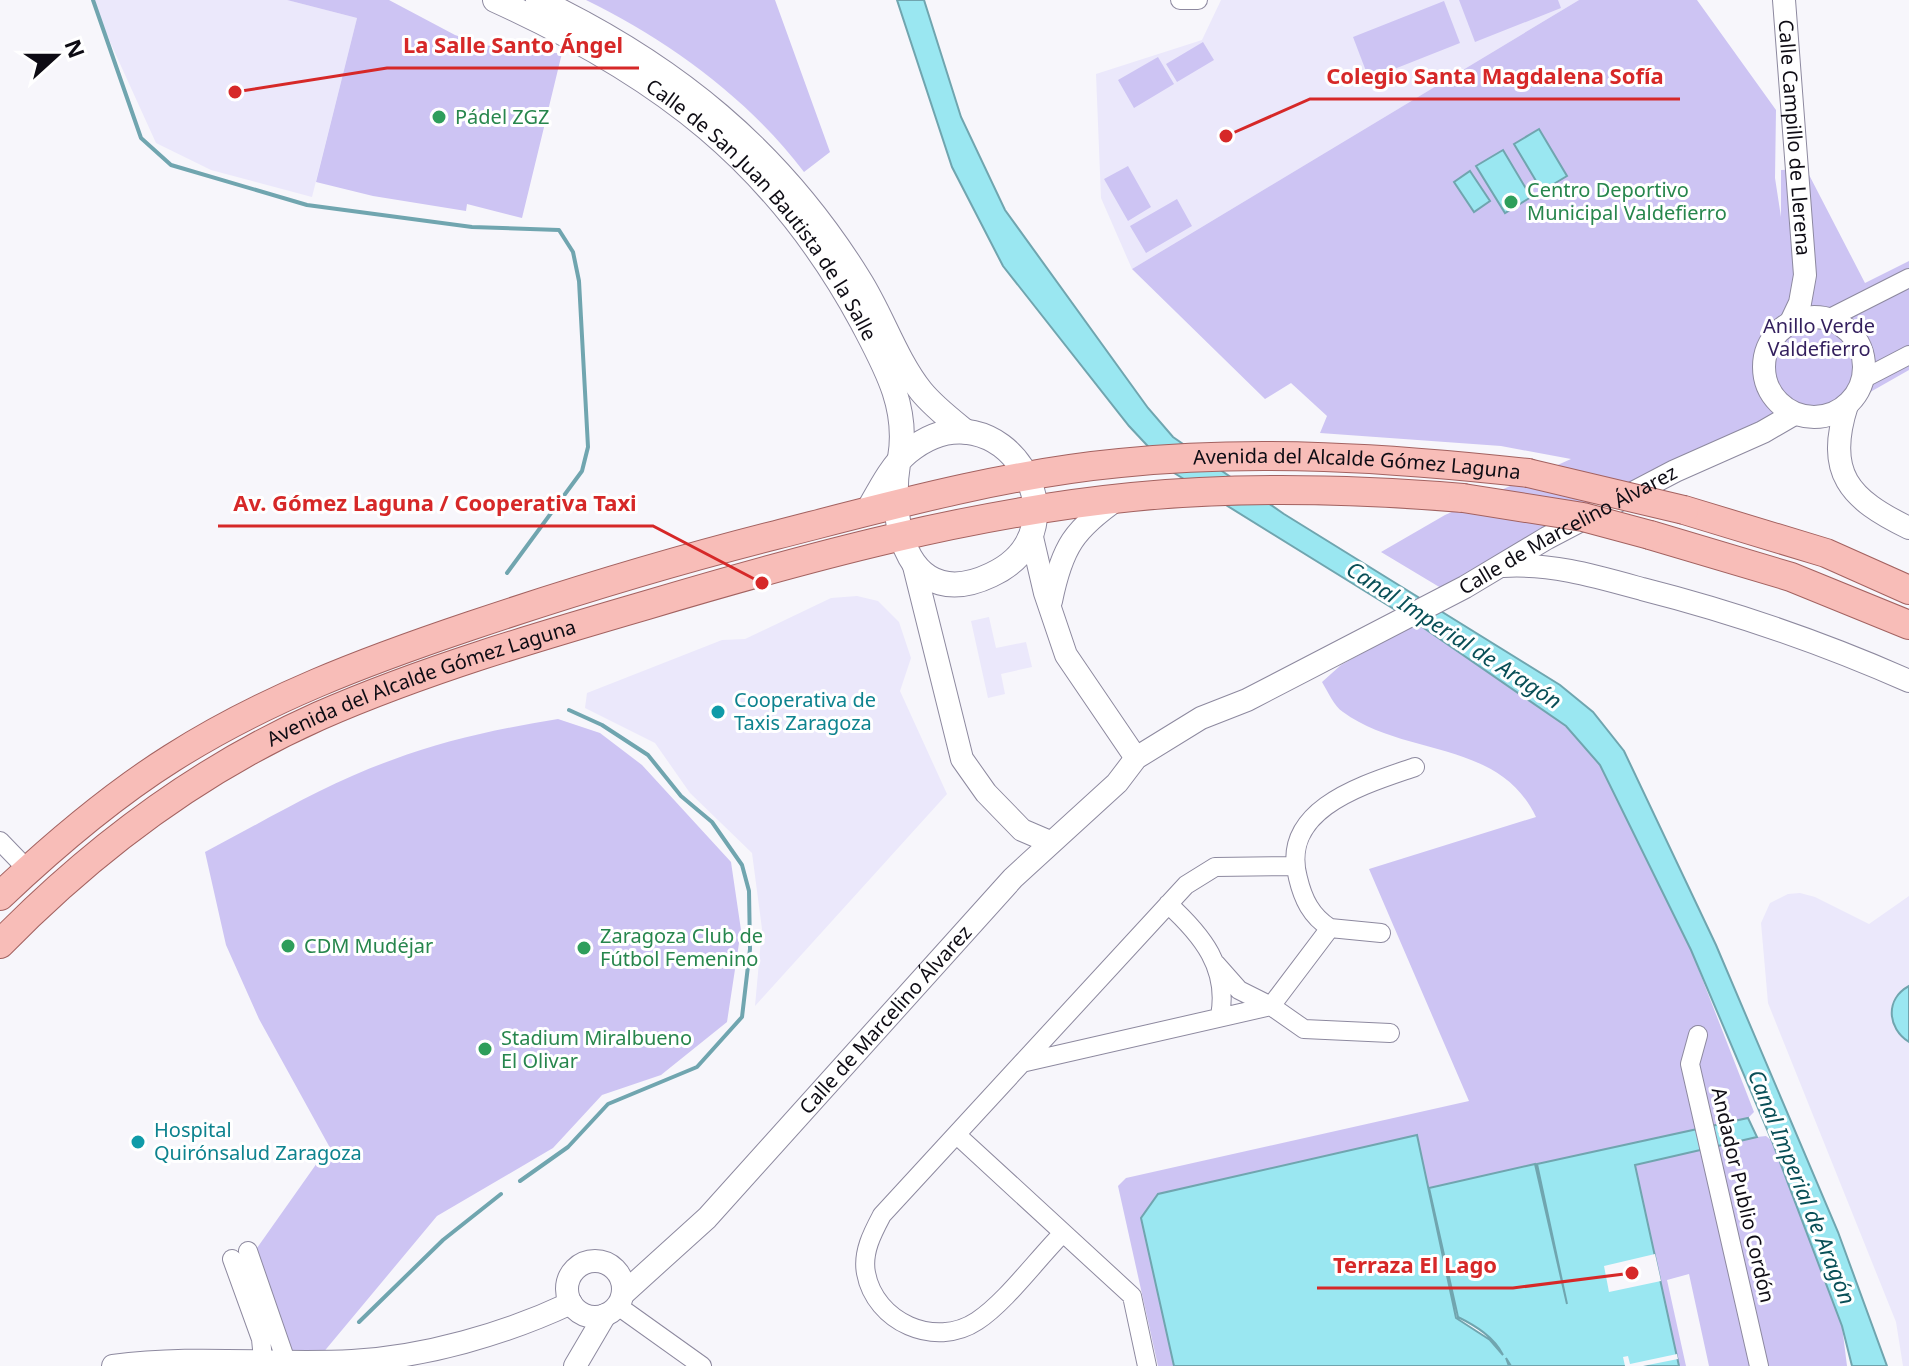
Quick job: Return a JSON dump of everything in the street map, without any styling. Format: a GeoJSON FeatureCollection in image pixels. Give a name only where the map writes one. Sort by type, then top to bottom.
{"type":"FeatureCollection","features":[{"type":"Feature","properties":{"kind":"main road","name":"Calle de San Juan Bautista de la Salle"},"geometry":{"type":"LineString","coordinates":[[495,0],[582,42],[659,89],[723,142],[775,195],[836,277],[892,382],[903,427],[899,461]]}},
{"type":"Feature","properties":{"kind":"main road","name":"Calle de San Juan Bautista de la Salle"},"geometry":{"type":"LineString","coordinates":[[538,0],[610,37],[670,74],[750,141],[781,173],[836,245],[860,281],[919,389],[966,432]]}},
{"type":"Feature","properties":{"kind":"main road"},"geometry":{"type":"LineString","coordinates":[[867,512],[899,461],[929,439],[966,432],[1008,448],[1028,476],[1034,522],[1011,562],[974,582],[942,581],[914,566],[901,538],[895,505],[899,461]]}},
{"type":"Feature","properties":{"kind":"main road","name":"Avenida del Alcalde Gómez Laguna"},"geometry":{"type":"LineString","coordinates":[[0,896],[80,824],[170,758],[301,688],[376,657],[696,555],[895,505],[1028,476],[1120,463],[1292,456],[1395,459],[1528,473],[1684,510],[1826,553],[1909,590]]}},
{"type":"Feature","properties":{"kind":"main road","name":"Avenida del Alcalde Gómez Laguna"},"geometry":{"type":"LineString","coordinates":[[0,944],[102,849],[163,804],[315,718],[380,691],[565,629],[706,587],[901,538],[1034,522],[1127,497],[1246,490],[1323,490],[1463,498],[1583,517],[1791,577],[1909,625]]}},
{"type":"Feature","properties":{"kind":"street"},"geometry":{"type":"LineString","coordinates":[[1180,0],[1198,0]]}},
{"type":"Feature","properties":{"kind":"street","name":"Calle Campillo de Llerena"},"geometry":{"type":"LineString","coordinates":[[1784,0],[1805,275],[1800,303],[1791,322]]}},
{"type":"Feature","properties":{"kind":"street","name":"Calle Campillo de Llerena"},"geometry":{"type":"LineString","coordinates":[[1805,275],[1825,318]]}},
{"type":"Feature","properties":{"kind":"street"},"geometry":{"type":"LineString","coordinates":[[1847,405],[1823,417],[1785,407],[1766,382],[1765,354],[1771,341],[1791,322],[1825,318],[1909,278]]}},
{"type":"Feature","properties":{"kind":"street"},"geometry":{"type":"LineString","coordinates":[[1825,318],[1847,328],[1859,345],[1863,379]]}},
{"type":"Feature","properties":{"kind":"street"},"geometry":{"type":"LineString","coordinates":[[1909,355],[1863,379],[1847,405],[1837,445],[1843,474],[1865,503],[1909,528]]}},
{"type":"Feature","properties":{"kind":"street","name":"Calle de Marcelino Álvarez"},"geometry":{"type":"LineString","coordinates":[[113,1366],[188,1360],[354,1361],[482,1336],[604,1302],[661,1263],[707,1218],[1029,863],[1117,783],[1247,700],[1465,587],[1675,471],[1763,432],[1785,407]]}},
{"type":"Feature","properties":{"kind":"street"},"geometry":{"type":"LineString","coordinates":[[1050,602],[1065,547],[1090,520],[1127,497]]}},
{"type":"Feature","properties":{"kind":"street"},"geometry":{"type":"LineString","coordinates":[[1034,522],[1060,641],[1072,667],[1136,758]]}},
{"type":"Feature","properties":{"kind":"street"},"geometry":{"type":"LineString","coordinates":[[914,566],[962,759],[986,793],[1022,830],[1050,842]]}},
{"type":"Feature","properties":{"kind":"street"},"geometry":{"type":"LineString","coordinates":[[1502,566],[1569,569],[1696,603],[1773,628],[1909,681]]}},
{"type":"Feature","properties":{"kind":"street","name":"Calle de Marcelino Álvarez"},"geometry":{"type":"LineString","coordinates":[[1117,783],[1136,758],[1215,710],[1247,700]]}},
{"type":"Feature","properties":{"kind":"street"},"geometry":{"type":"LineString","coordinates":[[1381,933],[1330,928],[1304,901],[1294,866],[1301,831],[1325,805],[1354,787],[1415,767]]}},
{"type":"Feature","properties":{"kind":"street"},"geometry":{"type":"LineString","coordinates":[[1022,830],[1029,863]]}},
{"type":"Feature","properties":{"kind":"street"},"geometry":{"type":"LineString","coordinates":[[0,841],[28,870]]}},
{"type":"Feature","properties":{"kind":"street"},"geometry":{"type":"LineString","coordinates":[[1063,1233],[976,1322],[950,1332],[924,1333],[900,1322],[881,1304],[866,1271],[869,1239],[882,1215],[1186,885],[1215,867],[1294,866]]}},
{"type":"Feature","properties":{"kind":"street"},"geometry":{"type":"LineString","coordinates":[[1168,904],[1199,937],[1216,964],[1239,990],[1271,1006],[1304,1029],[1390,1033]]}},
{"type":"Feature","properties":{"kind":"street"},"geometry":{"type":"LineString","coordinates":[[1026,1062],[1271,1006],[1330,928]]}},
{"type":"Feature","properties":{"kind":"street"},"geometry":{"type":"LineString","coordinates":[[1216,964],[1225,991],[1220,1016]]}},
{"type":"Feature","properties":{"kind":"street","name":"Andador Publio Cordón"},"geometry":{"type":"LineString","coordinates":[[1698,1035],[1690,1064],[1759,1366]]}},
{"type":"Feature","properties":{"kind":"street"},"geometry":{"type":"LineString","coordinates":[[958,1136],[1132,1296],[1147,1366]]}},
{"type":"Feature","properties":{"kind":"street"},"geometry":{"type":"LineString","coordinates":[[263,1359],[240,1255],[286,1361]]}},
{"type":"Feature","properties":{"kind":"street"},"geometry":{"type":"LineString","coordinates":[[575,1366],[591,1339],[604,1302],[702,1366]]}},
{"type":"Feature","properties":{"kind":"shaded area"},"geometry":{"type":"Polygon","coordinates":[[[91,0],[287,0],[357,18],[312,197],[211,170],[156,143],[91,0]]]}},
{"type":"Feature","properties":{"kind":"shaded area"},"geometry":{"type":"Polygon","coordinates":[[[1221,0],[1579,0],[1132,269],[1101,198],[1096,74],[1202,40],[1221,0]]]}},
{"type":"Feature","properties":{"kind":"shaded area","name":"Cooperativa de Taxis Zaragoza"},"geometry":{"type":"Polygon","coordinates":[[[857,596],[878,601],[899,622],[911,658],[900,691],[947,794],[755,1006],[762,929],[752,853],[690,793],[655,743],[585,708],[587,693],[722,640],[745,639],[831,598],[857,596]]]}},
{"type":"Feature","properties":{"kind":"shaded area"},"geometry":{"type":"Polygon","coordinates":[[[989,617],[996,648],[1026,642],[1032,667],[1001,674],[1005,694],[988,698],[971,621],[989,617]]]}},
{"type":"Feature","properties":{"kind":"shaded area"},"geometry":{"type":"Polygon","coordinates":[[[1788,894],[1815,897],[1869,924],[1909,896],[1909,1366],[1903,1366],[1896,1322],[1768,1003],[1761,923],[1770,903],[1788,894]]]}},
{"type":"Feature","properties":{"kind":"green space","name":"Pádel ZGZ"},"geometry":{"type":"Polygon","coordinates":[[[287,0],[389,0],[455,35],[485,45],[534,53],[562,53],[522,218],[467,204],[466,211],[373,196],[316,182],[357,18],[287,0]]]}},
{"type":"Feature","properties":{"kind":"green space"},"geometry":{"type":"Polygon","coordinates":[[[586,0],[775,0],[830,152],[804,172],[758,120],[705,73],[647,33],[586,0]]]}},
{"type":"Feature","properties":{"kind":"green space"},"geometry":{"type":"Polygon","coordinates":[[[1459,0],[1558,0],[1561,8],[1475,42],[1459,0]]]}},
{"type":"Feature","properties":{"kind":"green space","name":"Centro Deportivo Municipal Valdefierro"},"geometry":{"type":"Polygon","coordinates":[[[1579,0],[1697,0],[1776,110],[1775,178],[1781,217],[1781,170],[1806,169],[1865,283],[1909,261],[1909,370],[1828,416],[1794,414],[1451,594],[1381,552],[1445,515],[1571,459],[1501,446],[1320,433],[1327,416],[1291,383],[1265,399],[1132,269],[1579,0]]]}},
{"type":"Feature","properties":{"kind":"green space"},"geometry":{"type":"Polygon","coordinates":[[[1444,1],[1460,43],[1369,79],[1353,37],[1444,1]]]}},
{"type":"Feature","properties":{"kind":"green space"},"geometry":{"type":"Polygon","coordinates":[[[1203,42],[1214,60],[1177,82],[1166,64],[1203,42]]]}},
{"type":"Feature","properties":{"kind":"green space"},"geometry":{"type":"Polygon","coordinates":[[[1158,57],[1174,84],[1134,108],[1118,80],[1158,57]]]}},
{"type":"Feature","properties":{"kind":"green space"},"geometry":{"type":"Polygon","coordinates":[[[1128,166],[1151,207],[1128,221],[1104,179],[1128,166]]]}},
{"type":"Feature","properties":{"kind":"green space"},"geometry":{"type":"Polygon","coordinates":[[[1177,199],[1192,226],[1146,253],[1130,226],[1177,199]]]}},
{"type":"Feature","properties":{"kind":"green space"},"geometry":{"type":"Polygon","coordinates":[[[1417,623],[1566,726],[1600,765],[1691,950],[1754,1112],[1748,1118],[1428,1188],[1416,1135],[1141,1218],[1174,1366],[1158,1366],[1118,1186],[1126,1178],[1469,1101],[1369,869],[1536,817],[1520,792],[1499,774],[1475,761],[1367,726],[1340,709],[1322,682],[1341,665],[1417,623]]]}},
{"type":"Feature","properties":{"kind":"green space","name":"Stadium Miralbueno El Olivar"},"geometry":{"type":"Polygon","coordinates":[[[558,719],[600,733],[642,765],[731,862],[741,930],[727,1022],[661,1075],[602,1095],[553,1148],[437,1216],[312,1366],[288,1366],[252,1255],[329,1146],[259,1019],[226,945],[205,852],[368,769],[432,746],[558,719]]]}},
{"type":"Feature","properties":{"kind":"green space"},"geometry":{"type":"Polygon","coordinates":[[[1766,1136],[1772,1141],[1842,1326],[1847,1366],[1709,1366],[1689,1274],[1667,1280],[1686,1366],[1679,1366],[1635,1165],[1766,1136]]]}},
{"type":"Feature","properties":{"kind":"water","name":"Canal Imperial de Aragón"},"geometry":{"type":"Polygon","coordinates":[[[897,0],[924,0],[961,117],[1005,210],[1148,408],[1173,437],[1284,514],[1560,685],[1593,712],[1624,751],[1716,945],[1838,1232],[1887,1366],[1852,1366],[1842,1326],[1772,1141],[1691,950],[1600,765],[1566,726],[1418,624],[1171,471],[1129,426],[1003,266],[952,167],[897,0]]]}},
{"type":"Feature","properties":{"kind":"water"},"geometry":{"type":"Polygon","coordinates":[[[1539,129],[1567,176],[1542,191],[1514,144],[1539,129]]]}},
{"type":"Feature","properties":{"kind":"water"},"geometry":{"type":"Polygon","coordinates":[[[1503,150],[1531,197],[1505,213],[1476,166],[1503,150]]]}},
{"type":"Feature","properties":{"kind":"water"},"geometry":{"type":"Polygon","coordinates":[[[1470,171],[1490,201],[1474,212],[1454,182],[1470,171]]]}},
{"type":"Feature","properties":{"kind":"water"},"geometry":{"type":"Polygon","coordinates":[[[1909,986],[1909,1042],[1896,1029],[1892,1014],[1896,998],[1909,986]]]}},
{"type":"Feature","properties":{"kind":"water"},"geometry":{"type":"Polygon","coordinates":[[[1748,1118],[1757,1137],[1635,1165],[1679,1366],[1511,1366],[1506,1358],[1509,1366],[1174,1366],[1141,1218],[1158,1194],[1417,1135],[1456,1318],[1490,1340],[1503,1355],[1484,1333],[1458,1317],[1429,1188],[1535,1164],[1567,1304],[1537,1164],[1748,1118]]]}},
{"type":"Feature","properties":{"kind":"pier"},"geometry":{"type":"Polygon","coordinates":[[[1655,1254],[1661,1281],[1609,1292],[1604,1266],[1655,1254]]]}},
{"type":"Feature","properties":{"kind":"pier"},"geometry":{"type":"Polygon","coordinates":[[[1677,1354],[1678,1359],[1643,1366],[1625,1366],[1623,1357],[1628,1356],[1630,1364],[1677,1354]]]}},
{"type":"Feature","properties":{"kind":"waterway"},"geometry":{"type":"LineString","coordinates":[[93,0],[141,138],[171,165],[307,205],[472,227],[559,230],[573,252],[579,281],[588,447],[582,471],[507,573]]}},
{"type":"Feature","properties":{"kind":"waterway"},"geometry":{"type":"LineString","coordinates":[[520,1181],[568,1147],[608,1104],[697,1067],[742,1017],[750,949],[749,891],[742,865],[712,822],[681,796],[648,755],[602,725],[569,710]]}},
{"type":"Feature","properties":{"kind":"waterway"},"geometry":{"type":"LineString","coordinates":[[359,1322],[443,1240],[501,1194]]}},
{"type":"Feature","properties":{"kind":"place","name":"La Salle Santo Ángel"},"geometry":{"type":"Point","coordinates":[235,92]}},
{"type":"Feature","properties":{"kind":"place","name":"Pádel ZGZ"},"geometry":{"type":"Point","coordinates":[439,117]}},
{"type":"Feature","properties":{"kind":"place","name":"Colegio Santa Magdalena Sofía"},"geometry":{"type":"Point","coordinates":[1226,136]}},
{"type":"Feature","properties":{"kind":"place","name":"Centro Deportivo Municipal Valdefierro"},"geometry":{"type":"Point","coordinates":[1511,202]}},
{"type":"Feature","properties":{"kind":"place","name":"Av. Gómez Laguna / Cooperativa Taxi"},"geometry":{"type":"Point","coordinates":[762,583]}},
{"type":"Feature","properties":{"kind":"place","name":"Cooperativa de Taxis Zaragoza"},"geometry":{"type":"Point","coordinates":[718,712]}},
{"type":"Feature","properties":{"kind":"place","name":"CDM Mudéjar"},"geometry":{"type":"Point","coordinates":[288,946]}},
{"type":"Feature","properties":{"kind":"place","name":"Zaragoza Club de Fútbol Femenino"},"geometry":{"type":"Point","coordinates":[584,948]}},
{"type":"Feature","properties":{"kind":"place","name":"Stadium Miralbueno El Olivar"},"geometry":{"type":"Point","coordinates":[485,1049]}},
{"type":"Feature","properties":{"kind":"place","name":"Hospital Quirónsalud Zaragoza"},"geometry":{"type":"Point","coordinates":[138,1142]}},
{"type":"Feature","properties":{"kind":"place","name":"Terraza El Lago"},"geometry":{"type":"Point","coordinates":[1632,1273]}},
{"type":"Feature","properties":{"kind":"park label","name":"Anillo Verde Valdefierro"},"geometry":{"type":"Point","coordinates":[1819,338]}}]}
